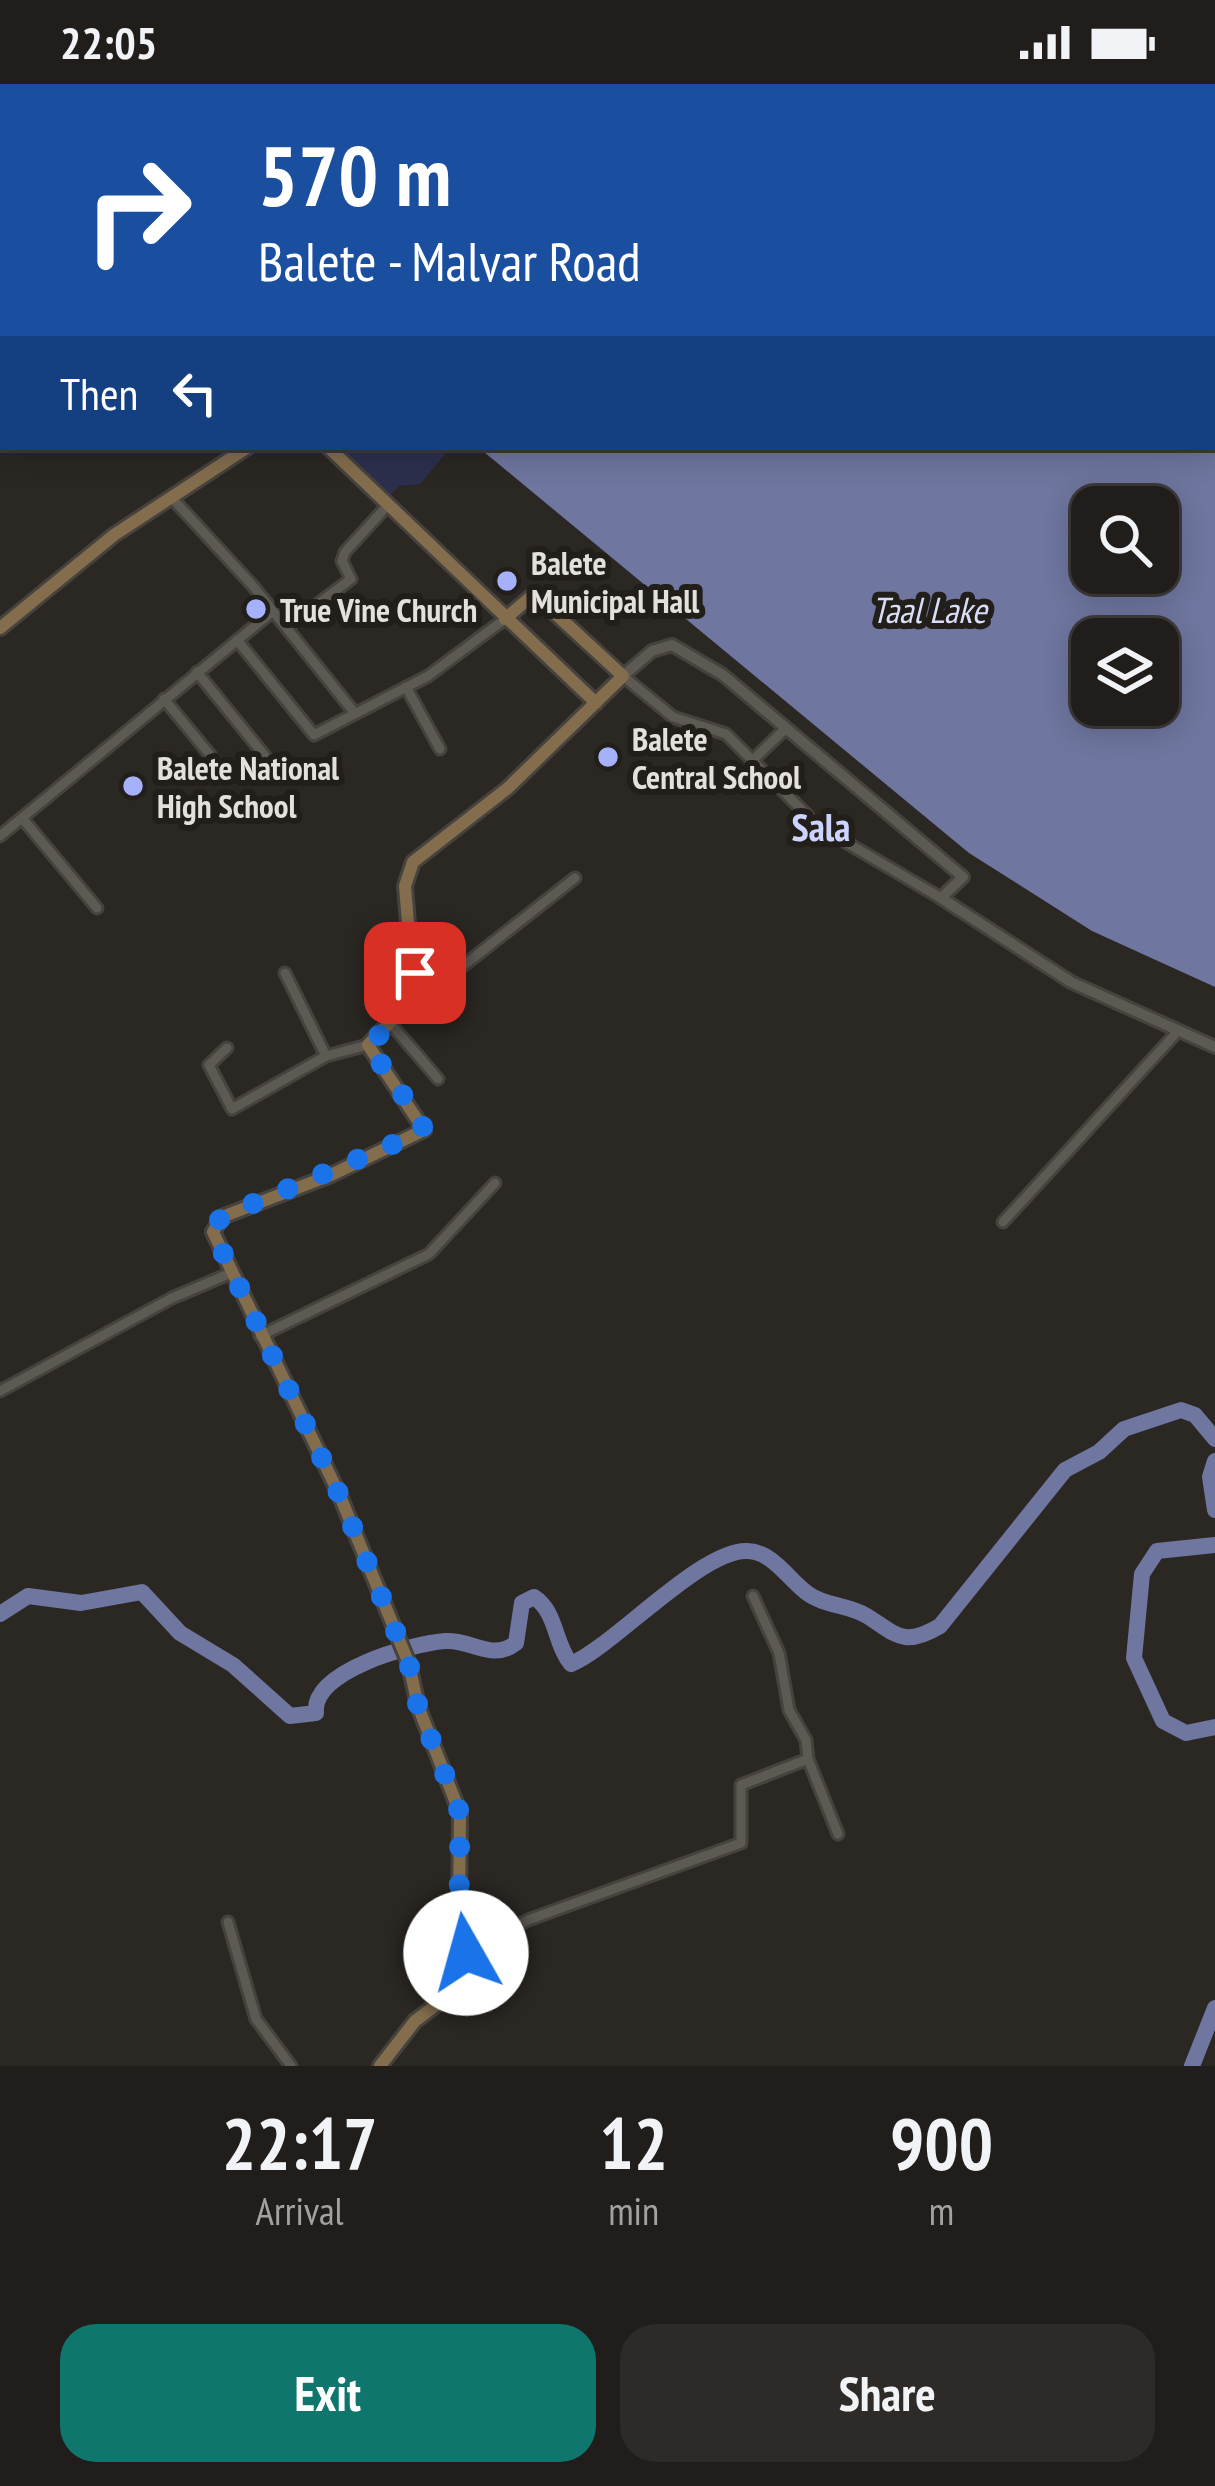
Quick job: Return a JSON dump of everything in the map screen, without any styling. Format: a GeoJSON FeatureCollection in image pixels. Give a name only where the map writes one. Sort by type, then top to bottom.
{"type":"FeatureCollection","features":[{"type":"Feature","properties":{"kind":"main road"},"geometry":{"type":"LineString","coordinates":[[0,628],[114,535],[243,450]]}},
{"type":"Feature","properties":{"kind":"main road"},"geometry":{"type":"LineString","coordinates":[[331,450],[596,703]]}},
{"type":"Feature","properties":{"kind":"main road"},"geometry":{"type":"LineString","coordinates":[[380,2066],[415,2021],[470,1982],[473,1972],[459,1910],[460,1813],[418,1706],[398,1634],[340,1496],[213,1232],[221,1217],[422,1132],[423,1124],[368,1045],[407,1010],[415,973],[405,886],[413,862],[508,788],[623,676],[533,594],[506,619]]}},
{"type":"Feature","properties":{"kind":"street"},"geometry":{"type":"LineString","coordinates":[[171,497],[273,611],[353,711]]}},
{"type":"Feature","properties":{"kind":"street"},"geometry":{"type":"LineString","coordinates":[[287,628],[351,579],[342,561],[345,552],[388,505]]}},
{"type":"Feature","properties":{"kind":"street"},"geometry":{"type":"LineString","coordinates":[[0,836],[273,611]]}},
{"type":"Feature","properties":{"kind":"street"},"geometry":{"type":"LineString","coordinates":[[237,640],[314,735],[406,687],[506,619]]}},
{"type":"Feature","properties":{"kind":"street"},"geometry":{"type":"LineString","coordinates":[[808,816],[726,734],[673,717],[623,676],[652,650],[673,645],[723,675],[963,877],[941,898]]}},
{"type":"Feature","properties":{"kind":"street"},"geometry":{"type":"LineString","coordinates":[[197,672],[266,756]]}},
{"type":"Feature","properties":{"kind":"street"},"geometry":{"type":"LineString","coordinates":[[406,687],[440,749]]}},
{"type":"Feature","properties":{"kind":"street"},"geometry":{"type":"LineString","coordinates":[[164,699],[216,762]]}},
{"type":"Feature","properties":{"kind":"street"},"geometry":{"type":"LineString","coordinates":[[753,760],[786,728]]}},
{"type":"Feature","properties":{"kind":"street"},"geometry":{"type":"LineString","coordinates":[[22,818],[97,908]]}},
{"type":"Feature","properties":{"kind":"street"},"geometry":{"type":"LineString","coordinates":[[842,840],[1071,982],[1133,1006],[1215,1047]]}},
{"type":"Feature","properties":{"kind":"street"},"geometry":{"type":"LineString","coordinates":[[407,1010],[575,878]]}},
{"type":"Feature","properties":{"kind":"street"},"geometry":{"type":"LineString","coordinates":[[286,973],[326,1056]]}},
{"type":"Feature","properties":{"kind":"street"},"geometry":{"type":"LineString","coordinates":[[392,1024],[438,1079]]}},
{"type":"Feature","properties":{"kind":"street"},"geometry":{"type":"LineString","coordinates":[[1003,1222],[1178,1031]]}},
{"type":"Feature","properties":{"kind":"street"},"geometry":{"type":"LineString","coordinates":[[227,1048],[209,1065],[232,1109],[326,1056],[368,1045]]}},
{"type":"Feature","properties":{"kind":"street"},"geometry":{"type":"LineString","coordinates":[[260,1336],[429,1254],[495,1183]]}},
{"type":"Feature","properties":{"kind":"street"},"geometry":{"type":"LineString","coordinates":[[0,1391],[172,1298],[231,1273]]}},
{"type":"Feature","properties":{"kind":"street"},"geometry":{"type":"LineString","coordinates":[[753,1596],[779,1653],[789,1710],[806,1740],[808,1759],[838,1834]]}},
{"type":"Feature","properties":{"kind":"street"},"geometry":{"type":"LineString","coordinates":[[466,1953],[528,1920],[736,1847],[744,1832],[741,1785],[808,1759]]}},
{"type":"Feature","properties":{"kind":"street"},"geometry":{"type":"LineString","coordinates":[[228,1922],[256,2019],[291,2066]]}},
{"type":"Feature","properties":{"kind":"shaded area"},"geometry":{"type":"Polygon","coordinates":[[[339,450],[448,450],[420,484],[399,486],[389,496],[339,450]]]}},
{"type":"Feature","properties":{"kind":"water","name":"Taal Lake"},"geometry":{"type":"Polygon","coordinates":[[[482,450],[1215,450],[1215,987],[1092,931],[969,853],[482,450]]]}},
{"type":"Feature","properties":{"kind":"waterway"},"geometry":{"type":"LineString","coordinates":[[0,1614],[28,1596],[81,1603],[142,1592],[180,1633],[233,1665],[290,1716],[316,1713],[329,1684],[388,1654],[445,1641],[490,1650],[507,1648],[516,1643],[522,1603],[534,1597],[547,1611],[571,1664],[707,1565],[748,1551],[773,1561],[814,1597],[860,1612],[900,1636],[917,1636],[940,1626],[1065,1470],[1099,1452],[1124,1429],[1181,1410],[1195,1415],[1215,1439]]}},
{"type":"Feature","properties":{"kind":"waterway"},"geometry":{"type":"LineString","coordinates":[[1215,1461],[1210,1477],[1215,1510]]}},
{"type":"Feature","properties":{"kind":"waterway"},"geometry":{"type":"LineString","coordinates":[[1215,1545],[1157,1551],[1142,1574],[1134,1658],[1163,1721],[1186,1733],[1215,1727]]}},
{"type":"Feature","properties":{"kind":"waterway"},"geometry":{"type":"LineString","coordinates":[[1192,2066],[1215,2008]]}},
{"type":"Feature","properties":{"kind":"tunnel"},"geometry":{"type":"LineString","coordinates":[[808,816],[842,840]]}},
{"type":"Feature","properties":{"kind":"place","name":"Balete Municipal Hall"},"geometry":{"type":"Point","coordinates":[507,581]}},
{"type":"Feature","properties":{"kind":"place","name":"True Vine Church"},"geometry":{"type":"Point","coordinates":[256,609]}},
{"type":"Feature","properties":{"kind":"place","name":"Balete Central School"},"geometry":{"type":"Point","coordinates":[608,757]}},
{"type":"Feature","properties":{"kind":"place","name":"Balete National High School"},"geometry":{"type":"Point","coordinates":[133,786]}},
{"type":"Feature","properties":{"kind":"district","name":"Sala"},"geometry":{"type":"Point","coordinates":[821,826]}},
{"type":"Feature","properties":{"kind":"route"},"geometry":{"type":"LineString","coordinates":[[415,973],[414,998],[407,1010],[368,1045],[423,1124],[422,1132],[331,1175],[221,1217],[213,1232],[340,1496],[409,1664],[418,1706],[460,1813],[459,1910],[466,1953]]}}]}
